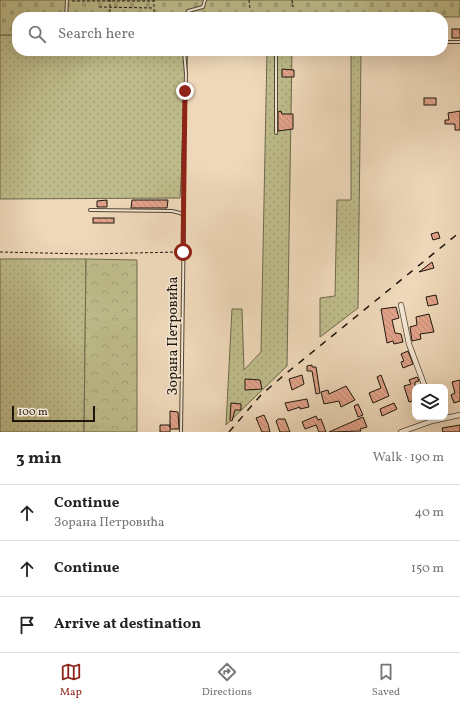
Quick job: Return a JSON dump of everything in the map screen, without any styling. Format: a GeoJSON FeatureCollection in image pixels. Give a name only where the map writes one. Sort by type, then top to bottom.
{"type":"FeatureCollection","features":[{"type":"Feature","properties":{"kind":"street"},"geometry":{"type":"LineString","coordinates":[[401,305],[412,355],[424,384]]}},
{"type":"Feature","properties":{"kind":"street"},"geometry":{"type":"LineString","coordinates":[[448,417],[460,415]]}},
{"type":"Feature","properties":{"kind":"street"},"geometry":{"type":"LineString","coordinates":[[401,432],[432,420]]}},
{"type":"Feature","properties":{"kind":"lane"},"geometry":{"type":"LineString","coordinates":[[66,12],[67,0]]}},
{"type":"Feature","properties":{"kind":"lane"},"geometry":{"type":"LineString","coordinates":[[188,12],[203,7],[205,0]]}},
{"type":"Feature","properties":{"kind":"lane"},"geometry":{"type":"LineString","coordinates":[[448,42],[460,42]]}},
{"type":"Feature","properties":{"kind":"lane","name":"Зорана Петровића"},"geometry":{"type":"LineString","coordinates":[[181,432],[184,216],[183,167],[186,74],[184,56]]}},
{"type":"Feature","properties":{"kind":"lane"},"geometry":{"type":"LineString","coordinates":[[276,56],[276,133]]}},
{"type":"Feature","properties":{"kind":"lane"},"geometry":{"type":"LineString","coordinates":[[90,210],[172,211],[180,213],[184,216]]}},
{"type":"Feature","properties":{"kind":"path"},"geometry":{"type":"LineString","coordinates":[[110,0],[110,12]]}},
{"type":"Feature","properties":{"kind":"path"},"geometry":{"type":"LineString","coordinates":[[72,1],[154,0],[154,12]]}},
{"type":"Feature","properties":{"kind":"path"},"geometry":{"type":"LineString","coordinates":[[249,0],[250,9]]}},
{"type":"Feature","properties":{"kind":"path"},"geometry":{"type":"LineString","coordinates":[[292,0],[293,7]]}},
{"type":"Feature","properties":{"kind":"path"},"geometry":{"type":"LineString","coordinates":[[99,7],[154,8]]}},
{"type":"Feature","properties":{"kind":"path"},"geometry":{"type":"LineString","coordinates":[[0,252],[88,254],[183,252]]}},
{"type":"Feature","properties":{"kind":"green space"},"geometry":{"type":"Polygon","coordinates":[[[0,0],[460,0],[460,17],[448,17],[448,12],[12,12],[12,35],[0,35],[0,0]]]}},
{"type":"Feature","properties":{"kind":"green space"},"geometry":{"type":"Polygon","coordinates":[[[0,35],[12,35],[12,56],[188,56],[180,198],[0,199],[0,35]]]}},
{"type":"Feature","properties":{"kind":"green space"},"geometry":{"type":"Polygon","coordinates":[[[267,56],[292,56],[287,366],[226,425],[232,309],[242,309],[244,370],[261,352],[267,56]]]}},
{"type":"Feature","properties":{"kind":"green space"},"geometry":{"type":"Polygon","coordinates":[[[351,56],[361,56],[358,308],[320,337],[320,298],[335,296],[337,200],[351,200],[351,56]]]}},
{"type":"Feature","properties":{"kind":"green space"},"geometry":{"type":"Polygon","coordinates":[[[0,259],[86,259],[84,432],[0,432],[0,259]]]}},
{"type":"Feature","properties":{"kind":"green space"},"geometry":{"type":"Polygon","coordinates":[[[86,259],[137,260],[137,432],[84,432],[86,259]]]}},
{"type":"Feature","properties":{"kind":"building"},"geometry":{"type":"Polygon","coordinates":[[[452,29],[460,29],[460,38],[452,38],[452,29]]]}},
{"type":"Feature","properties":{"kind":"building"},"geometry":{"type":"Polygon","coordinates":[[[282,69],[294,70],[294,77],[282,77],[282,69]]]}},
{"type":"Feature","properties":{"kind":"building"},"geometry":{"type":"Polygon","coordinates":[[[424,98],[436,98],[436,105],[424,105],[424,98]]]}},
{"type":"Feature","properties":{"kind":"building"},"geometry":{"type":"Polygon","coordinates":[[[281,111],[282,114],[293,114],[293,129],[278,131],[278,112],[281,111]]]}},
{"type":"Feature","properties":{"kind":"building"},"geometry":{"type":"Polygon","coordinates":[[[460,111],[460,130],[455,130],[455,124],[445,124],[445,120],[449,120],[448,113],[460,111]]]}},
{"type":"Feature","properties":{"kind":"building"},"geometry":{"type":"Polygon","coordinates":[[[107,200],[107,207],[97,207],[97,201],[107,200]]]}},
{"type":"Feature","properties":{"kind":"building"},"geometry":{"type":"Polygon","coordinates":[[[132,200],[168,200],[167,208],[131,208],[132,200]]]}},
{"type":"Feature","properties":{"kind":"building"},"geometry":{"type":"Polygon","coordinates":[[[93,218],[114,218],[114,223],[93,223],[93,218]]]}},
{"type":"Feature","properties":{"kind":"building"},"geometry":{"type":"Polygon","coordinates":[[[438,232],[440,238],[433,240],[431,234],[438,232]]]}},
{"type":"Feature","properties":{"kind":"building"},"geometry":{"type":"Polygon","coordinates":[[[432,262],[434,268],[419,272],[432,262]]]}},
{"type":"Feature","properties":{"kind":"building"},"geometry":{"type":"Polygon","coordinates":[[[436,295],[438,304],[428,306],[426,297],[436,295]]]}},
{"type":"Feature","properties":{"kind":"building"},"geometry":{"type":"Polygon","coordinates":[[[396,307],[399,318],[392,320],[395,333],[401,334],[403,342],[394,344],[393,341],[387,343],[381,309],[396,307]]]}},
{"type":"Feature","properties":{"kind":"building"},"geometry":{"type":"Polygon","coordinates":[[[429,314],[434,332],[420,334],[421,339],[412,341],[410,327],[417,325],[416,317],[429,314]]]}},
{"type":"Feature","properties":{"kind":"building"},"geometry":{"type":"Polygon","coordinates":[[[408,351],[413,364],[403,368],[401,362],[404,361],[401,354],[408,351]]]}},
{"type":"Feature","properties":{"kind":"building"},"geometry":{"type":"Polygon","coordinates":[[[312,365],[312,367],[316,367],[320,393],[316,394],[312,371],[307,371],[307,366],[312,365]]]}},
{"type":"Feature","properties":{"kind":"building"},"geometry":{"type":"Polygon","coordinates":[[[302,375],[304,384],[292,390],[289,379],[302,375]]]}},
{"type":"Feature","properties":{"kind":"building"},"geometry":{"type":"Polygon","coordinates":[[[381,375],[389,396],[373,403],[369,393],[381,388],[377,377],[381,375]]]}},
{"type":"Feature","properties":{"kind":"building"},"geometry":{"type":"Polygon","coordinates":[[[417,377],[419,381],[412,384],[412,401],[409,402],[404,386],[411,384],[409,380],[417,377]]]}},
{"type":"Feature","properties":{"kind":"building"},"geometry":{"type":"Polygon","coordinates":[[[245,379],[260,380],[262,389],[245,390],[245,379]]]}},
{"type":"Feature","properties":{"kind":"building"},"geometry":{"type":"Polygon","coordinates":[[[460,380],[460,401],[454,403],[451,395],[455,393],[452,382],[460,380]]]}},
{"type":"Feature","properties":{"kind":"building"},"geometry":{"type":"Polygon","coordinates":[[[346,386],[355,400],[341,407],[339,401],[324,404],[321,392],[328,390],[329,394],[346,386]]]}},
{"type":"Feature","properties":{"kind":"building"},"geometry":{"type":"Polygon","coordinates":[[[307,399],[309,407],[300,409],[300,407],[288,411],[285,403],[307,399]]]}},
{"type":"Feature","properties":{"kind":"building"},"geometry":{"type":"Polygon","coordinates":[[[231,403],[241,404],[241,410],[235,410],[232,421],[230,420],[231,403]]]}},
{"type":"Feature","properties":{"kind":"building"},"geometry":{"type":"Polygon","coordinates":[[[394,403],[397,409],[382,416],[380,409],[394,403]]]}},
{"type":"Feature","properties":{"kind":"building"},"geometry":{"type":"Polygon","coordinates":[[[358,404],[363,415],[358,417],[354,406],[358,404]]]}},
{"type":"Feature","properties":{"kind":"building"},"geometry":{"type":"Polygon","coordinates":[[[170,411],[178,412],[179,429],[170,429],[170,432],[160,432],[160,425],[170,425],[170,411]]]}},
{"type":"Feature","properties":{"kind":"building"},"geometry":{"type":"Polygon","coordinates":[[[264,415],[270,432],[262,432],[256,418],[264,415]]]}},
{"type":"Feature","properties":{"kind":"building"},"geometry":{"type":"Polygon","coordinates":[[[316,416],[318,420],[321,419],[326,432],[319,432],[316,425],[305,429],[302,422],[316,416]]]}},
{"type":"Feature","properties":{"kind":"building"},"geometry":{"type":"Polygon","coordinates":[[[363,417],[367,427],[360,429],[361,431],[329,432],[363,417]]]}},
{"type":"Feature","properties":{"kind":"building"},"geometry":{"type":"Polygon","coordinates":[[[278,419],[285,419],[290,432],[280,432],[276,421],[278,419]]]}},
{"type":"Feature","properties":{"kind":"building"},"geometry":{"type":"Polygon","coordinates":[[[460,425],[460,432],[443,432],[442,428],[460,425]]]}},
{"type":"Feature","properties":{"kind":"railway"},"geometry":{"type":"LineString","coordinates":[[229,432],[261,395],[460,232]]}},
{"type":"Feature","properties":{"kind":"route"},"geometry":{"type":"LineString","coordinates":[[183,252],[185,91]]}}]}
